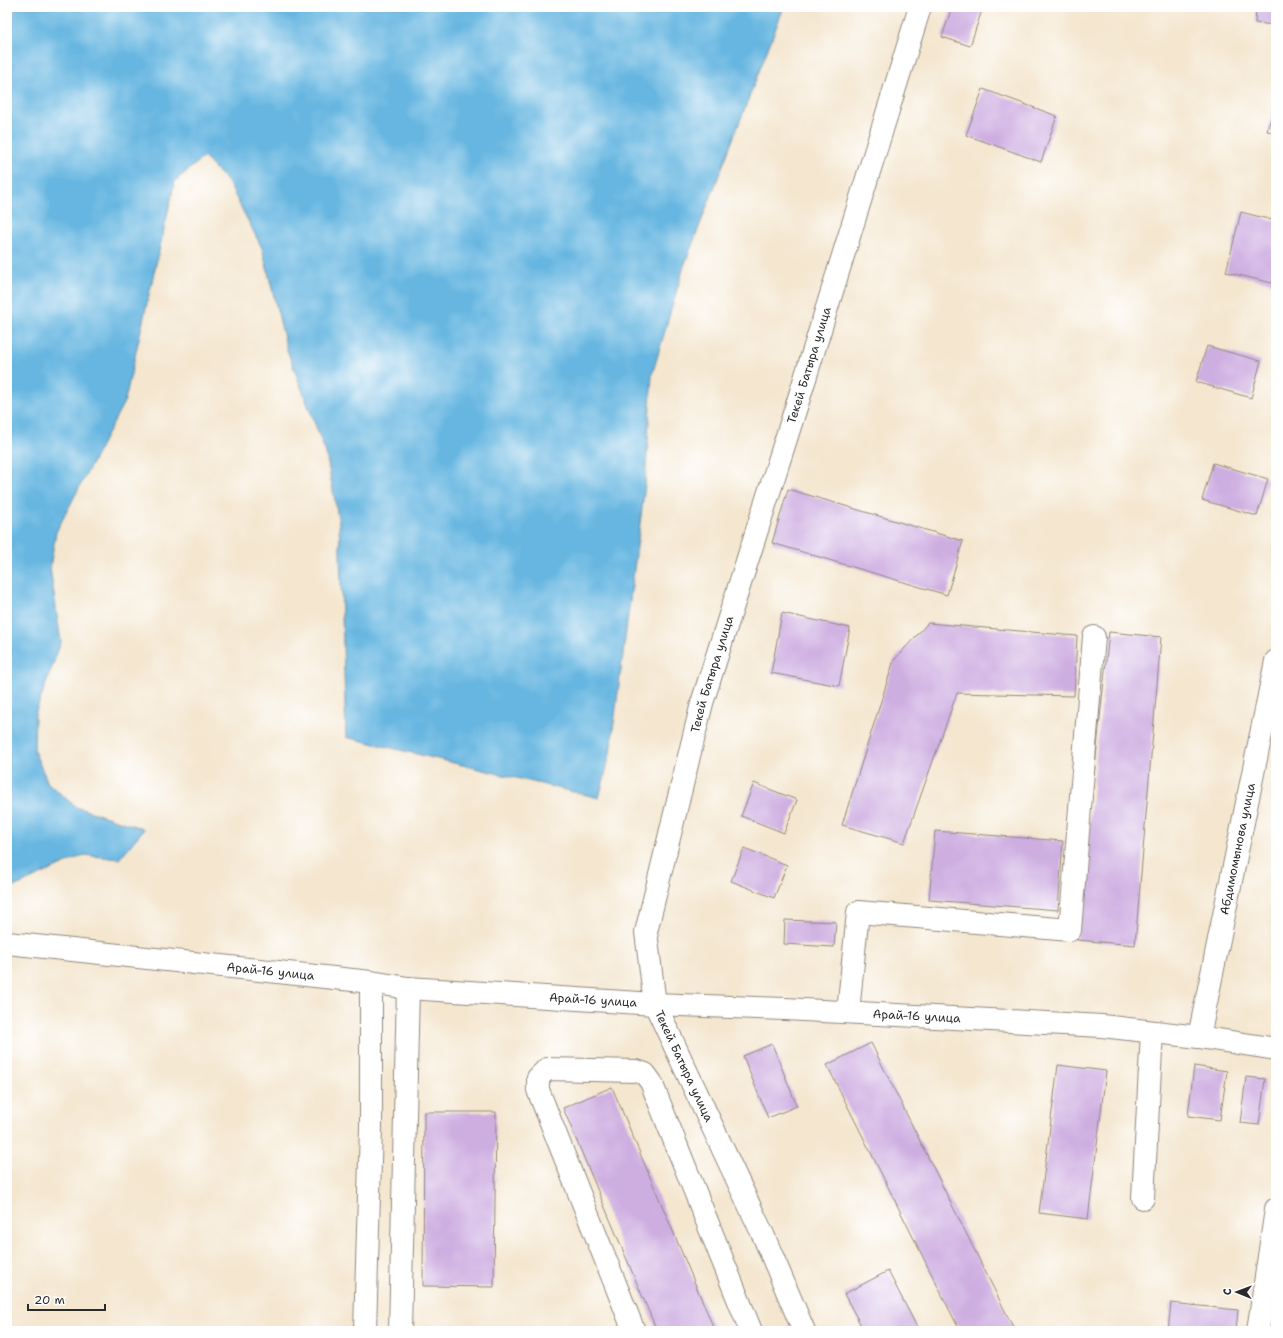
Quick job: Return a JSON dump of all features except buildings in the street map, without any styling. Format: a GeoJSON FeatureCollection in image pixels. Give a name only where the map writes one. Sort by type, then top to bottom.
{"type":"FeatureCollection","features":[{"type":"Feature","properties":{"kind":"street","name":"Текей Батыра улица"},"geometry":{"type":"LineString","coordinates":[[804,1331],[764,1237],[655,1004],[646,932],[702,703],[799,398],[920,7]]}},
{"type":"Feature","properties":{"kind":"street"},"geometry":{"type":"LineString","coordinates":[[848,1012],[858,912],[1070,930],[1094,637]]}},
{"type":"Feature","properties":{"kind":"street","name":"Абдимомынова улица"},"geometry":{"type":"LineString","coordinates":[[1199,1037],[1276,661]]}},
{"type":"Feature","properties":{"kind":"street","name":"Арай-16 улица"},"geometry":{"type":"LineString","coordinates":[[7,943],[372,982],[408,988],[655,1004],[848,1012],[1102,1026],[1199,1037],[1276,1049]]}},
{"type":"Feature","properties":{"kind":"street"},"geometry":{"type":"LineString","coordinates":[[365,1331],[371,1127],[372,982]]}},
{"type":"Feature","properties":{"kind":"street"},"geometry":{"type":"LineString","coordinates":[[400,1331],[408,988]]}},
{"type":"Feature","properties":{"kind":"street"},"geometry":{"type":"LineString","coordinates":[[1143,1198],[1152,1032]]}},
{"type":"Feature","properties":{"kind":"street"},"geometry":{"type":"LineString","coordinates":[[634,1331],[538,1090],[538,1078],[547,1069],[636,1071],[644,1074],[651,1082],[752,1331]]}},
{"type":"Feature","properties":{"kind":"street"},"geometry":{"type":"LineString","coordinates":[[1258,1331],[1276,1209]]}},
{"type":"Feature","properties":{"kind":"water"},"geometry":{"type":"Polygon","coordinates":[[[15,7],[784,7],[684,266],[652,375],[645,485],[610,754],[599,798],[346,737],[339,523],[326,453],[287,350],[262,248],[228,182],[204,157],[175,181],[125,400],[56,532],[50,567],[61,642],[35,714],[34,751],[48,783],[76,807],[144,829],[119,859],[84,855],[16,886],[7,888],[7,45],[15,7]]]}}]}
